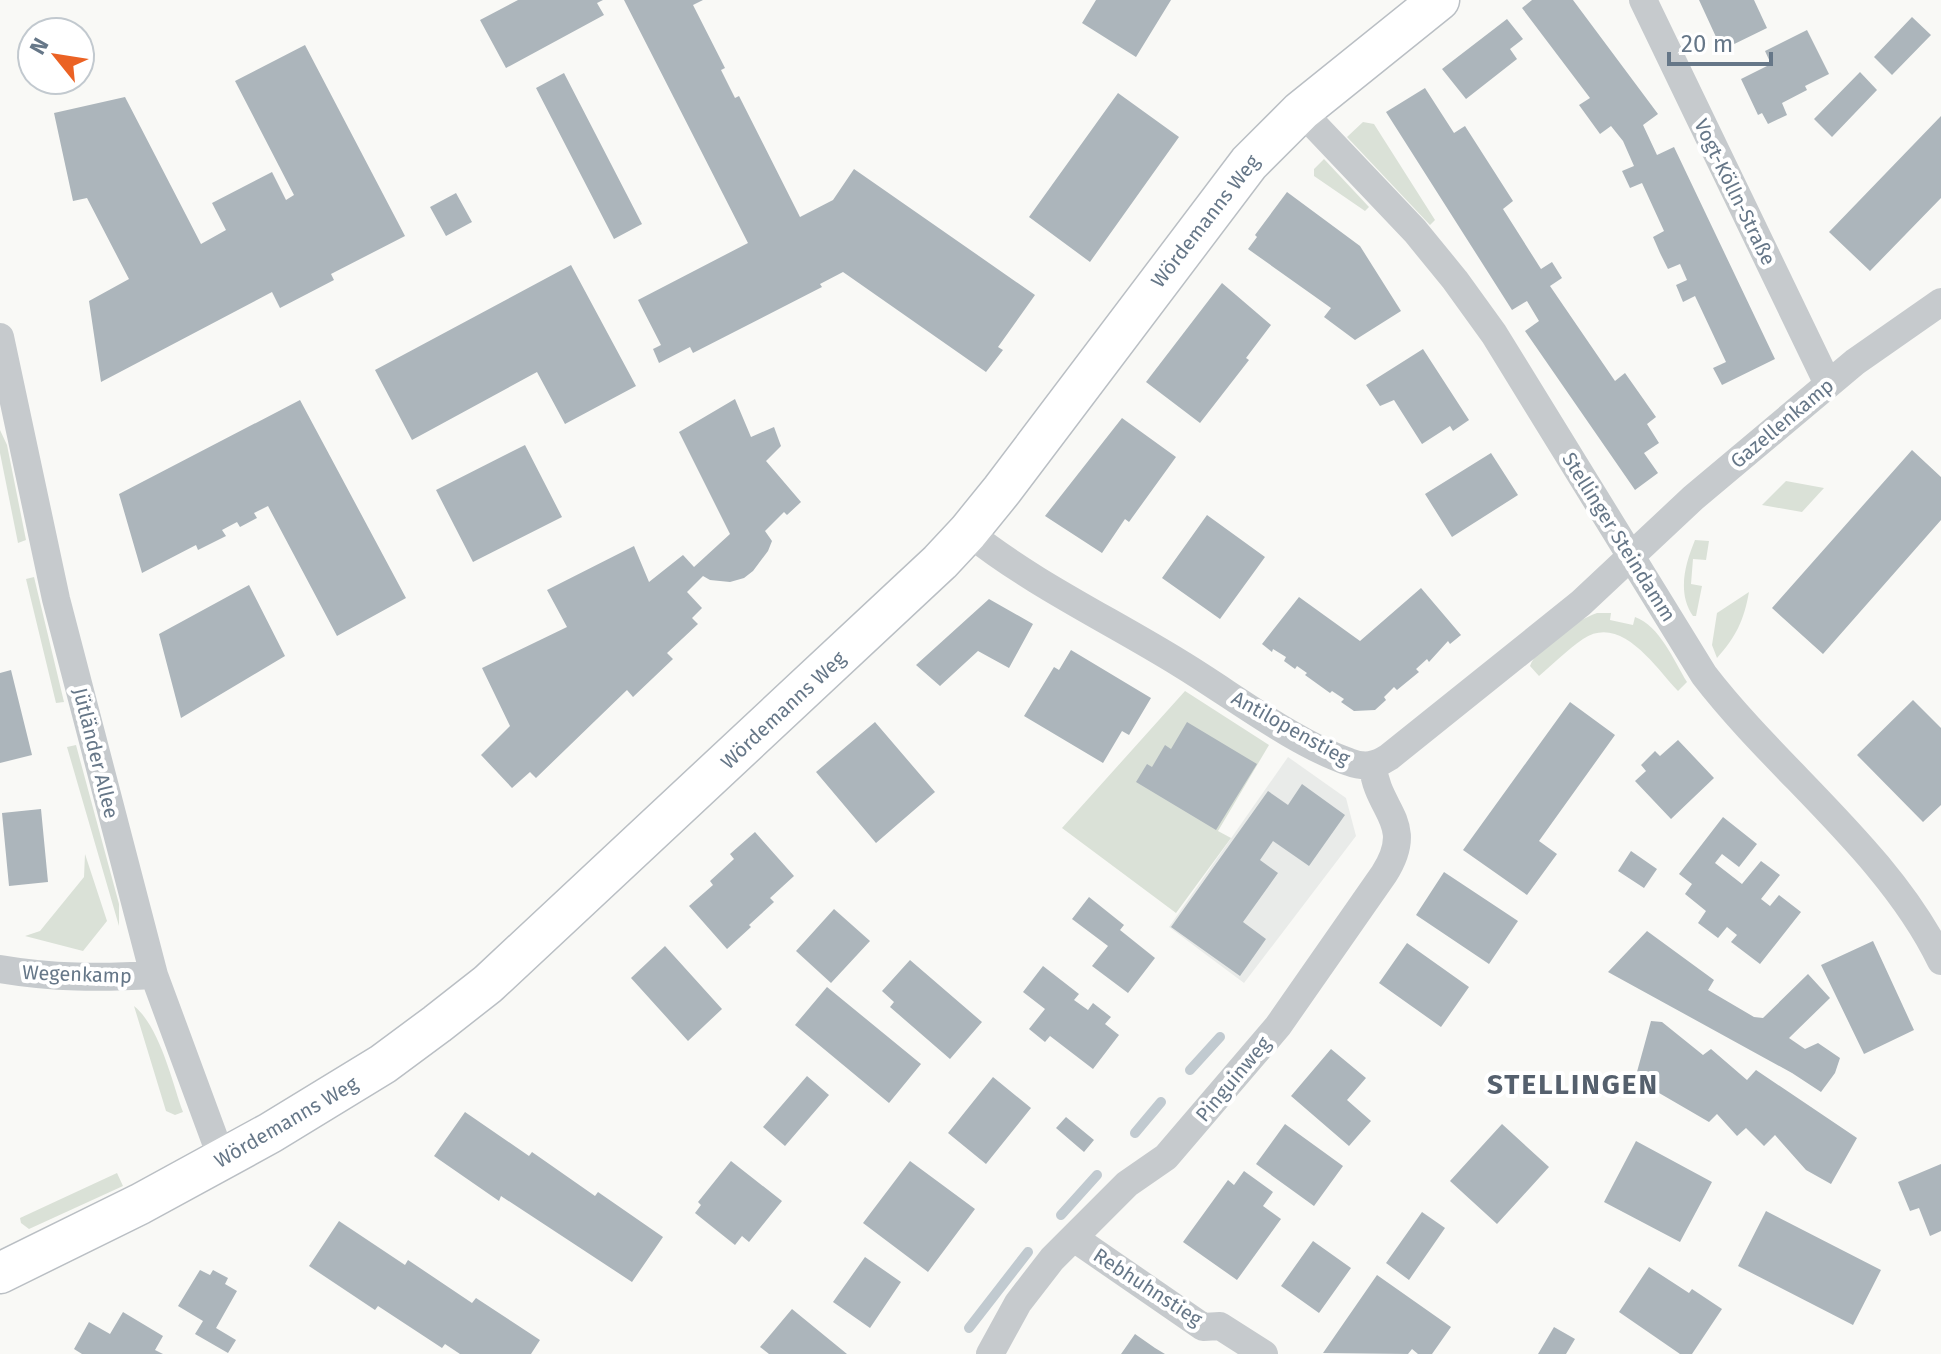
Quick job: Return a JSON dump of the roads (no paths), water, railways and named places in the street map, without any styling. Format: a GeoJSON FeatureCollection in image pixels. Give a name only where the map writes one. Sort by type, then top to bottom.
{"type":"FeatureCollection","features":[{"type":"Feature","properties":{"kind":"street","name":"Wördemanns Weg"},"geometry":{"type":"LineString","coordinates":[[0,1273],[222,1159],[323,1102],[371,1072],[488,984],[861,638],[968,532],[1218,202],[1258,154],[1301,111],[1439,0]]}},
{"type":"Feature","properties":{"kind":"street","name":"Vogt-Kölln-Straße"},"geometry":{"type":"LineString","coordinates":[[1643,0],[1828,384]]}},
{"type":"Feature","properties":{"kind":"street","name":"Stellinger Steindamm"},"geometry":{"type":"LineString","coordinates":[[1301,111],[1415,231],[1455,280],[1494,334],[1711,685],[1881,870],[1921,923],[1941,961]]}},
{"type":"Feature","properties":{"kind":"street","name":"Gazellenkamp"},"geometry":{"type":"LineString","coordinates":[[1632,556],[1693,498],[1855,362],[1938,310]]}},
{"type":"Feature","properties":{"kind":"street","name":"Jütländer Allee"},"geometry":{"type":"LineString","coordinates":[[1,347],[56,599],[154,975],[222,1159]]}},
{"type":"Feature","properties":{"kind":"street","name":"Antilopenstieg"},"geometry":{"type":"LineString","coordinates":[[968,532],[1011,564],[1113,622],[1269,719],[1335,757],[1352,764],[1373,766],[1389,757],[1581,603],[1632,556]]}},
{"type":"Feature","properties":{"kind":"street","name":"Pinguinweg"},"geometry":{"type":"LineString","coordinates":[[990,1354],[1018,1303],[1052,1259],[1127,1184],[1166,1157],[1278,1026],[1384,874],[1391,863],[1398,837],[1396,824],[1377,786],[1373,766]]}},
{"type":"Feature","properties":{"kind":"street","name":"Wegenkamp"},"geometry":{"type":"LineString","coordinates":[[0,969],[42,976],[93,978],[154,975]]}},
{"type":"Feature","properties":{"kind":"street","name":"Rebhuhnstieg"},"geometry":{"type":"LineString","coordinates":[[1074,1238],[1203,1327],[1220,1326],[1264,1354]]}},
{"type":"Feature","properties":{"kind":"waterway"},"geometry":{"type":"LineString","coordinates":[[1190,1070],[1220,1037]]}},
{"type":"Feature","properties":{"kind":"waterway"},"geometry":{"type":"LineString","coordinates":[[1135,1133],[1161,1102]]}},
{"type":"Feature","properties":{"kind":"waterway"},"geometry":{"type":"LineString","coordinates":[[1061,1215],[1097,1175]]}},
{"type":"Feature","properties":{"kind":"waterway"},"geometry":{"type":"LineString","coordinates":[[969,1328],[1028,1252]]}},
{"type":"Feature","properties":{"kind":"district","name":"STELLINGEN"},"geometry":{"type":"Point","coordinates":[1573,1084]}}]}
